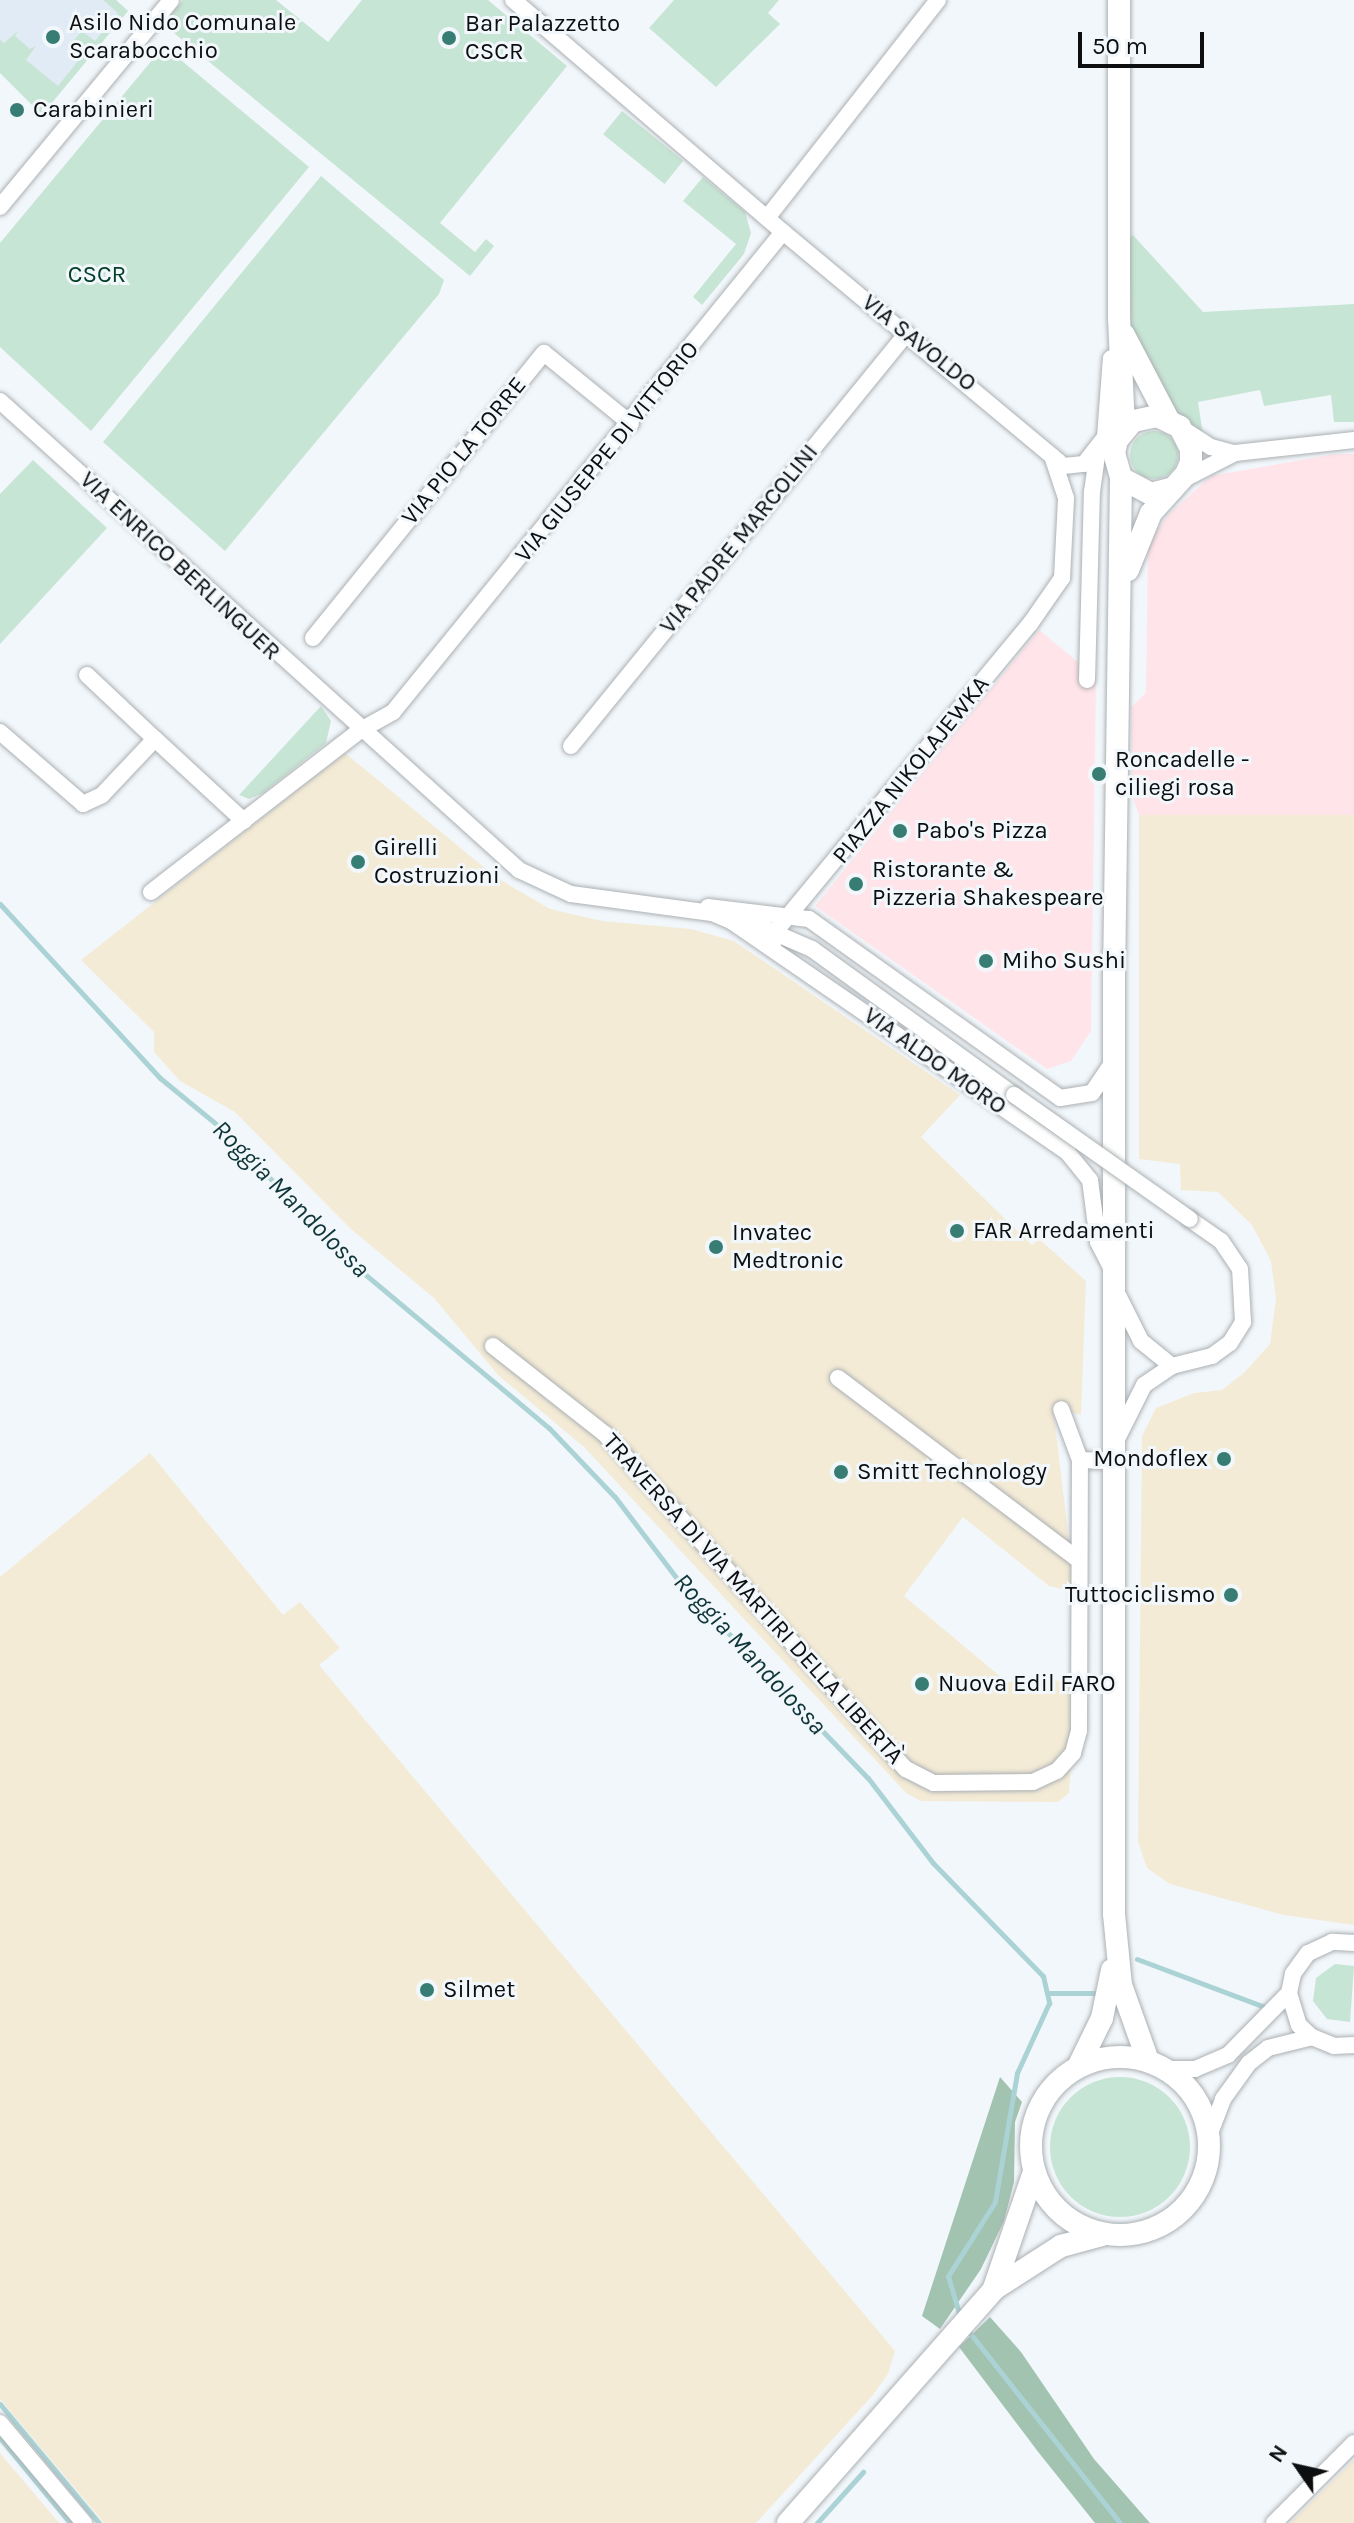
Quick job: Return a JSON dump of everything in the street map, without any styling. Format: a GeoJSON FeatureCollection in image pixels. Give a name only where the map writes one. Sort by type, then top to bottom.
{"type":"FeatureCollection","features":[{"type":"Feature","properties":{"kind":"main road"},"geometry":{"type":"LineString","coordinates":[[793,2517],[994,2289],[1061,2246],[1103,2235],[1145,2233],[1181,2212],[1204,2177],[1209,2136],[1200,2105],[1157,2065],[1128,2013],[1114,1914],[1114,1058],[1121,478],[1114,453],[1124,428],[1118,294],[1119,0]]}},
{"type":"Feature","properties":{"kind":"main road"},"geometry":{"type":"LineString","coordinates":[[1119,318],[1132,355],[1174,423],[1187,437],[1191,462],[1139,535],[1120,594]]}},
{"type":"Feature","properties":{"kind":"main road"},"geometry":{"type":"LineString","coordinates":[[1124,428],[1145,417],[1174,423]]}},
{"type":"Feature","properties":{"kind":"main road"},"geometry":{"type":"LineString","coordinates":[[1121,478],[1151,494],[1175,486]]}},
{"type":"Feature","properties":{"kind":"main road"},"geometry":{"type":"LineString","coordinates":[[1078,2067],[1102,2018],[1116,1945]]}},
{"type":"Feature","properties":{"kind":"main road"},"geometry":{"type":"LineString","coordinates":[[994,2289],[1034,2172],[1033,2123],[1058,2081],[1078,2067],[1113,2057],[1157,2065]]}},
{"type":"Feature","properties":{"kind":"main road"},"geometry":{"type":"LineString","coordinates":[[1034,2172],[1041,2190],[1067,2219],[1103,2235]]}},
{"type":"Feature","properties":{"kind":"street"},"geometry":{"type":"LineString","coordinates":[[513,0],[783,232]]}},
{"type":"Feature","properties":{"kind":"street"},"geometry":{"type":"LineString","coordinates":[[767,218],[938,0]]}},
{"type":"Feature","properties":{"kind":"street"},"geometry":{"type":"LineString","coordinates":[[0,207],[161,3]]}},
{"type":"Feature","properties":{"kind":"street","name":"VIA SAVOLDO"},"geometry":{"type":"LineString","coordinates":[[783,232],[1058,461]]}},
{"type":"Feature","properties":{"kind":"street","name":"VIA GIUSEPPE DI VITTORIO"},"geometry":{"type":"LineString","coordinates":[[151,892],[359,731],[393,712],[631,424],[783,232]]}},
{"type":"Feature","properties":{"kind":"street"},"geometry":{"type":"LineString","coordinates":[[1087,680],[1092,492],[1098,449],[1110,422],[1118,294]]}},
{"type":"Feature","properties":{"kind":"street","name":"VIA PADRE MARCOLINI"},"geometry":{"type":"LineString","coordinates":[[571,746],[907,333]]}},
{"type":"Feature","properties":{"kind":"street","name":"VIA PIO LA TORRE"},"geometry":{"type":"LineString","coordinates":[[313,638],[544,353],[631,424]]}},
{"type":"Feature","properties":{"kind":"street","name":"VIA ENRICO BERLINGUER"},"geometry":{"type":"LineString","coordinates":[[0,401],[359,731]]}},
{"type":"Feature","properties":{"kind":"street"},"geometry":{"type":"LineString","coordinates":[[1174,423],[1202,443],[1235,453]]}},
{"type":"Feature","properties":{"kind":"street"},"geometry":{"type":"LineString","coordinates":[[1175,486],[1196,469],[1235,453],[1354,440]]}},
{"type":"Feature","properties":{"kind":"street"},"geometry":{"type":"LineString","coordinates":[[1058,461],[1084,464],[1098,449]]}},
{"type":"Feature","properties":{"kind":"street","name":"PIAZZA NIKOLAJEWKA"},"geometry":{"type":"LineString","coordinates":[[773,940],[791,913],[1030,624],[1064,572],[1066,498],[1058,461]]}},
{"type":"Feature","properties":{"kind":"street"},"geometry":{"type":"LineString","coordinates":[[87,675],[244,821]]}},
{"type":"Feature","properties":{"kind":"street","name":"VIA ALDO MORO"},"geometry":{"type":"LineString","coordinates":[[359,731],[519,870],[571,894],[693,908],[791,913],[809,919],[1060,1098],[1092,1093],[1114,1058]]}},
{"type":"Feature","properties":{"kind":"street"},"geometry":{"type":"LineString","coordinates":[[0,732],[73,801],[83,804],[102,795],[155,739]]}},
{"type":"Feature","properties":{"kind":"street","name":"VIA ALDO MORO"},"geometry":{"type":"LineString","coordinates":[[693,908],[773,940],[796,964],[1077,1161],[1096,1199],[1098,1242],[1141,1341],[1172,1366]]}},
{"type":"Feature","properties":{"kind":"street"},"geometry":{"type":"LineString","coordinates":[[773,940],[812,949],[906,1020],[1221,1241],[1240,1269],[1243,1322],[1230,1343],[1212,1356],[1172,1366],[1144,1385],[1114,1453],[1080,1460],[1061,1409]]}},
{"type":"Feature","properties":{"kind":"street"},"geometry":{"type":"LineString","coordinates":[[796,964],[906,1020]]}},
{"type":"Feature","properties":{"kind":"street","name":"TRAVERSA DI VIA MARTIRI DELLA LIBERTÀ"},"geometry":{"type":"LineString","coordinates":[[493,1346],[605,1434],[906,1769],[934,1783],[1033,1782],[1057,1771],[1073,1753],[1079,1731],[1080,1460]]}},
{"type":"Feature","properties":{"kind":"street"},"geometry":{"type":"LineString","coordinates":[[838,1378],[1079,1560]]}},
{"type":"Feature","properties":{"kind":"street"},"geometry":{"type":"LineString","coordinates":[[1312,2037],[1299,2025],[1289,1993],[1293,1974],[1308,1953],[1332,1942],[1354,1943]]}},
{"type":"Feature","properties":{"kind":"street"},"geometry":{"type":"LineString","coordinates":[[1157,2065],[1195,2069],[1228,2055],[1289,1993]]}},
{"type":"Feature","properties":{"kind":"street"},"geometry":{"type":"LineString","coordinates":[[1209,2136],[1223,2099],[1249,2063],[1268,2048],[1312,2037],[1351,2046]]}},
{"type":"Feature","properties":{"kind":"street"},"geometry":{"type":"LineString","coordinates":[[0,2423],[84,2523]]}},
{"type":"Feature","properties":{"kind":"street"},"geometry":{"type":"LineString","coordinates":[[1274,2523],[1354,2443]]}},
{"type":"Feature","properties":{"kind":"shaded area","name":"Asilo Nido Comunale Scarabocchio"},"geometry":{"type":"Polygon","coordinates":[[[0,0],[116,0],[128,11],[50,105],[0,63],[0,0]]]}},
{"type":"Feature","properties":{"kind":"shaded area"},"geometry":{"type":"Polygon","coordinates":[[[1335,454],[1354,454],[1354,815],[1139,815],[1132,796],[1131,707],[1146,693],[1148,551],[1152,538],[1168,515],[1211,476],[1335,454]]]}},
{"type":"Feature","properties":{"kind":"shaded area"},"geometry":{"type":"Polygon","coordinates":[[[1039,630],[1096,677],[1091,1031],[1071,1061],[1047,1069],[815,906],[1039,630]]]}},
{"type":"Feature","properties":{"kind":"shaded area"},"geometry":{"type":"Polygon","coordinates":[[[345,753],[497,878],[550,909],[602,921],[691,929],[734,941],[960,1095],[921,1137],[1032,1245],[1039,1239],[1086,1281],[1081,1415],[1053,1407],[1075,1592],[1049,1586],[963,1517],[904,1596],[1007,1682],[1076,1680],[1069,1793],[1058,1802],[921,1801],[906,1793],[584,1447],[498,1375],[434,1298],[351,1229],[235,1112],[180,1081],[154,1052],[154,1032],[81,960],[345,753]]]}},
{"type":"Feature","properties":{"kind":"shaded area"},"geometry":{"type":"Polygon","coordinates":[[[1139,815],[1354,815],[1354,1925],[1284,1915],[1170,1884],[1147,1868],[1138,1842],[1142,1436],[1156,1408],[1194,1393],[1222,1390],[1245,1372],[1270,1344],[1276,1298],[1271,1261],[1252,1225],[1218,1192],[1181,1190],[1180,1164],[1139,1159],[1139,815]]]}},
{"type":"Feature","properties":{"kind":"shaded area","name":"Silmet"},"geometry":{"type":"Polygon","coordinates":[[[150,1453],[283,1615],[300,1602],[340,1648],[319,1665],[895,2351],[888,2374],[873,2395],[756,2523],[104,2523],[0,2399],[0,1577],[150,1453]]]}},
{"type":"Feature","properties":{"kind":"shaded area"},"geometry":{"type":"Polygon","coordinates":[[[0,2453],[59,2523],[0,2523],[0,2453]]]}},
{"type":"Feature","properties":{"kind":"shaded area"},"geometry":{"type":"Polygon","coordinates":[[[1354,2460],[1354,2523],[1290,2523],[1354,2460]]]}},
{"type":"Feature","properties":{"kind":"green space"},"geometry":{"type":"Polygon","coordinates":[[[103,0],[116,0],[128,11],[50,105],[46,119],[0,73],[0,39],[4,43],[18,31],[15,36],[30,49],[36,46],[26,60],[58,86],[82,56],[70,45],[82,31],[95,41],[118,13],[103,0]]]}},
{"type":"Feature","properties":{"kind":"green space"},"geometry":{"type":"Polygon","coordinates":[[[183,0],[276,0],[328,42],[362,0],[488,0],[567,66],[440,223],[475,252],[486,239],[494,246],[470,276],[163,24],[183,0]]]}},
{"type":"Feature","properties":{"kind":"green space"},"geometry":{"type":"Polygon","coordinates":[[[674,0],[779,0],[768,13],[780,24],[716,87],[649,28],[674,0]]]}},
{"type":"Feature","properties":{"kind":"green space","name":"CSCR"},"geometry":{"type":"Polygon","coordinates":[[[170,51],[309,167],[91,431],[0,347],[0,243],[158,53],[170,51]]]}},
{"type":"Feature","properties":{"kind":"green space"},"geometry":{"type":"Polygon","coordinates":[[[622,111],[683,161],[665,184],[603,134],[622,111]]]}},
{"type":"Feature","properties":{"kind":"green space"},"geometry":{"type":"Polygon","coordinates":[[[321,176],[444,280],[439,294],[225,551],[103,442],[321,176]]]}},
{"type":"Feature","properties":{"kind":"green space"},"geometry":{"type":"Polygon","coordinates":[[[703,177],[745,212],[751,233],[744,254],[702,305],[693,297],[736,244],[683,201],[703,177]]]}},
{"type":"Feature","properties":{"kind":"green space"},"geometry":{"type":"Polygon","coordinates":[[[1133,235],[1203,312],[1354,304],[1354,422],[1334,422],[1331,395],[1264,406],[1260,390],[1198,402],[1203,435],[1167,403],[1136,349],[1131,324],[1129,239],[1133,235]]]}},
{"type":"Feature","properties":{"kind":"green space"},"geometry":{"type":"Polygon","coordinates":[[[1154,431],[1171,438],[1178,455],[1171,472],[1154,479],[1137,472],[1130,455],[1137,438],[1154,431]]]}},
{"type":"Feature","properties":{"kind":"green space"},"geometry":{"type":"Polygon","coordinates":[[[33,460],[107,528],[0,644],[0,494],[33,460]]]}},
{"type":"Feature","properties":{"kind":"green space"},"geometry":{"type":"Polygon","coordinates":[[[321,706],[331,721],[326,743],[263,793],[249,799],[239,795],[321,706]]]}},
{"type":"Feature","properties":{"kind":"green space"},"geometry":{"type":"Polygon","coordinates":[[[1335,1964],[1354,1966],[1350,2022],[1327,2019],[1313,2001],[1316,1978],[1335,1964]]]}},
{"type":"Feature","properties":{"kind":"green space"},"geometry":{"type":"Polygon","coordinates":[[[1000,2077],[1022,2102],[1015,2122],[1014,2182],[1004,2221],[981,2269],[940,2329],[922,2316],[1000,2077]]]}},
{"type":"Feature","properties":{"kind":"green space"},"geometry":{"type":"Polygon","coordinates":[[[1120,2077],[1147,2082],[1170,2097],[1185,2120],[1190,2147],[1185,2174],[1170,2197],[1147,2212],[1120,2217],[1093,2212],[1070,2197],[1055,2174],[1050,2147],[1055,2120],[1070,2097],[1093,2082],[1120,2077]]]}},
{"type":"Feature","properties":{"kind":"green space"},"geometry":{"type":"Polygon","coordinates":[[[990,2317],[1021,2352],[1094,2459],[1150,2523],[1095,2523],[1039,2453],[959,2347],[990,2317]]]}},
{"type":"Feature","properties":{"kind":"waterway","name":"Roggia Mandolossa"},"geometry":{"type":"LineString","coordinates":[[0,904],[160,1078],[226,1132],[348,1260],[549,1428],[615,1497],[681,1584],[868,1778],[933,1863],[1043,1976],[1049,2003],[1017,2073],[995,2202],[948,2276],[961,2320]]}},
{"type":"Feature","properties":{"kind":"waterway"},"geometry":{"type":"LineString","coordinates":[[1137,1959],[1262,2006]]}},
{"type":"Feature","properties":{"kind":"waterway"},"geometry":{"type":"LineString","coordinates":[[1050,1993],[1094,1993]]}},
{"type":"Feature","properties":{"kind":"waterway","name":"Roggia Mandolossa"},"geometry":{"type":"LineString","coordinates":[[966,2328],[1120,2523]]}},
{"type":"Feature","properties":{"kind":"waterway"},"geometry":{"type":"LineString","coordinates":[[0,2404],[99,2523]]}},
{"type":"Feature","properties":{"kind":"waterway"},"geometry":{"type":"LineString","coordinates":[[0,2438],[70,2523]]}},
{"type":"Feature","properties":{"kind":"waterway"},"geometry":{"type":"LineString","coordinates":[[817,2523],[863,2472]]}},
{"type":"Feature","properties":{"kind":"place","name":"Asilo Nido Comunale Scarabocchio"},"geometry":{"type":"Point","coordinates":[53,37]}},
{"type":"Feature","properties":{"kind":"place","name":"Bar Palazzetto CSCR"},"geometry":{"type":"Point","coordinates":[449,38]}},
{"type":"Feature","properties":{"kind":"place","name":"Carabinieri"},"geometry":{"type":"Point","coordinates":[17,110]}},
{"type":"Feature","properties":{"kind":"place","name":"Roncadelle - ciliegi rosa"},"geometry":{"type":"Point","coordinates":[1099,774]}},
{"type":"Feature","properties":{"kind":"place","name":"Pabo's Pizza"},"geometry":{"type":"Point","coordinates":[900,831]}},
{"type":"Feature","properties":{"kind":"place","name":"Girelli Costruzioni"},"geometry":{"type":"Point","coordinates":[358,862]}},
{"type":"Feature","properties":{"kind":"place","name":"Ristorante & Pizzeria Shakespeare"},"geometry":{"type":"Point","coordinates":[856,884]}},
{"type":"Feature","properties":{"kind":"place","name":"Miho Sushi"},"geometry":{"type":"Point","coordinates":[986,961]}},
{"type":"Feature","properties":{"kind":"place","name":"FAR Arredamenti"},"geometry":{"type":"Point","coordinates":[957,1231]}},
{"type":"Feature","properties":{"kind":"place","name":"Invatec Medtronic"},"geometry":{"type":"Point","coordinates":[716,1247]}},
{"type":"Feature","properties":{"kind":"place","name":"Mondoflex"},"geometry":{"type":"Point","coordinates":[1224,1459]}},
{"type":"Feature","properties":{"kind":"place","name":"Smitt Technology"},"geometry":{"type":"Point","coordinates":[841,1472]}},
{"type":"Feature","properties":{"kind":"place","name":"Tuttociclismo"},"geometry":{"type":"Point","coordinates":[1231,1595]}},
{"type":"Feature","properties":{"kind":"place","name":"Nuova Edil FARO"},"geometry":{"type":"Point","coordinates":[922,1684]}},
{"type":"Feature","properties":{"kind":"place","name":"Silmet"},"geometry":{"type":"Point","coordinates":[427,1990]}}]}
